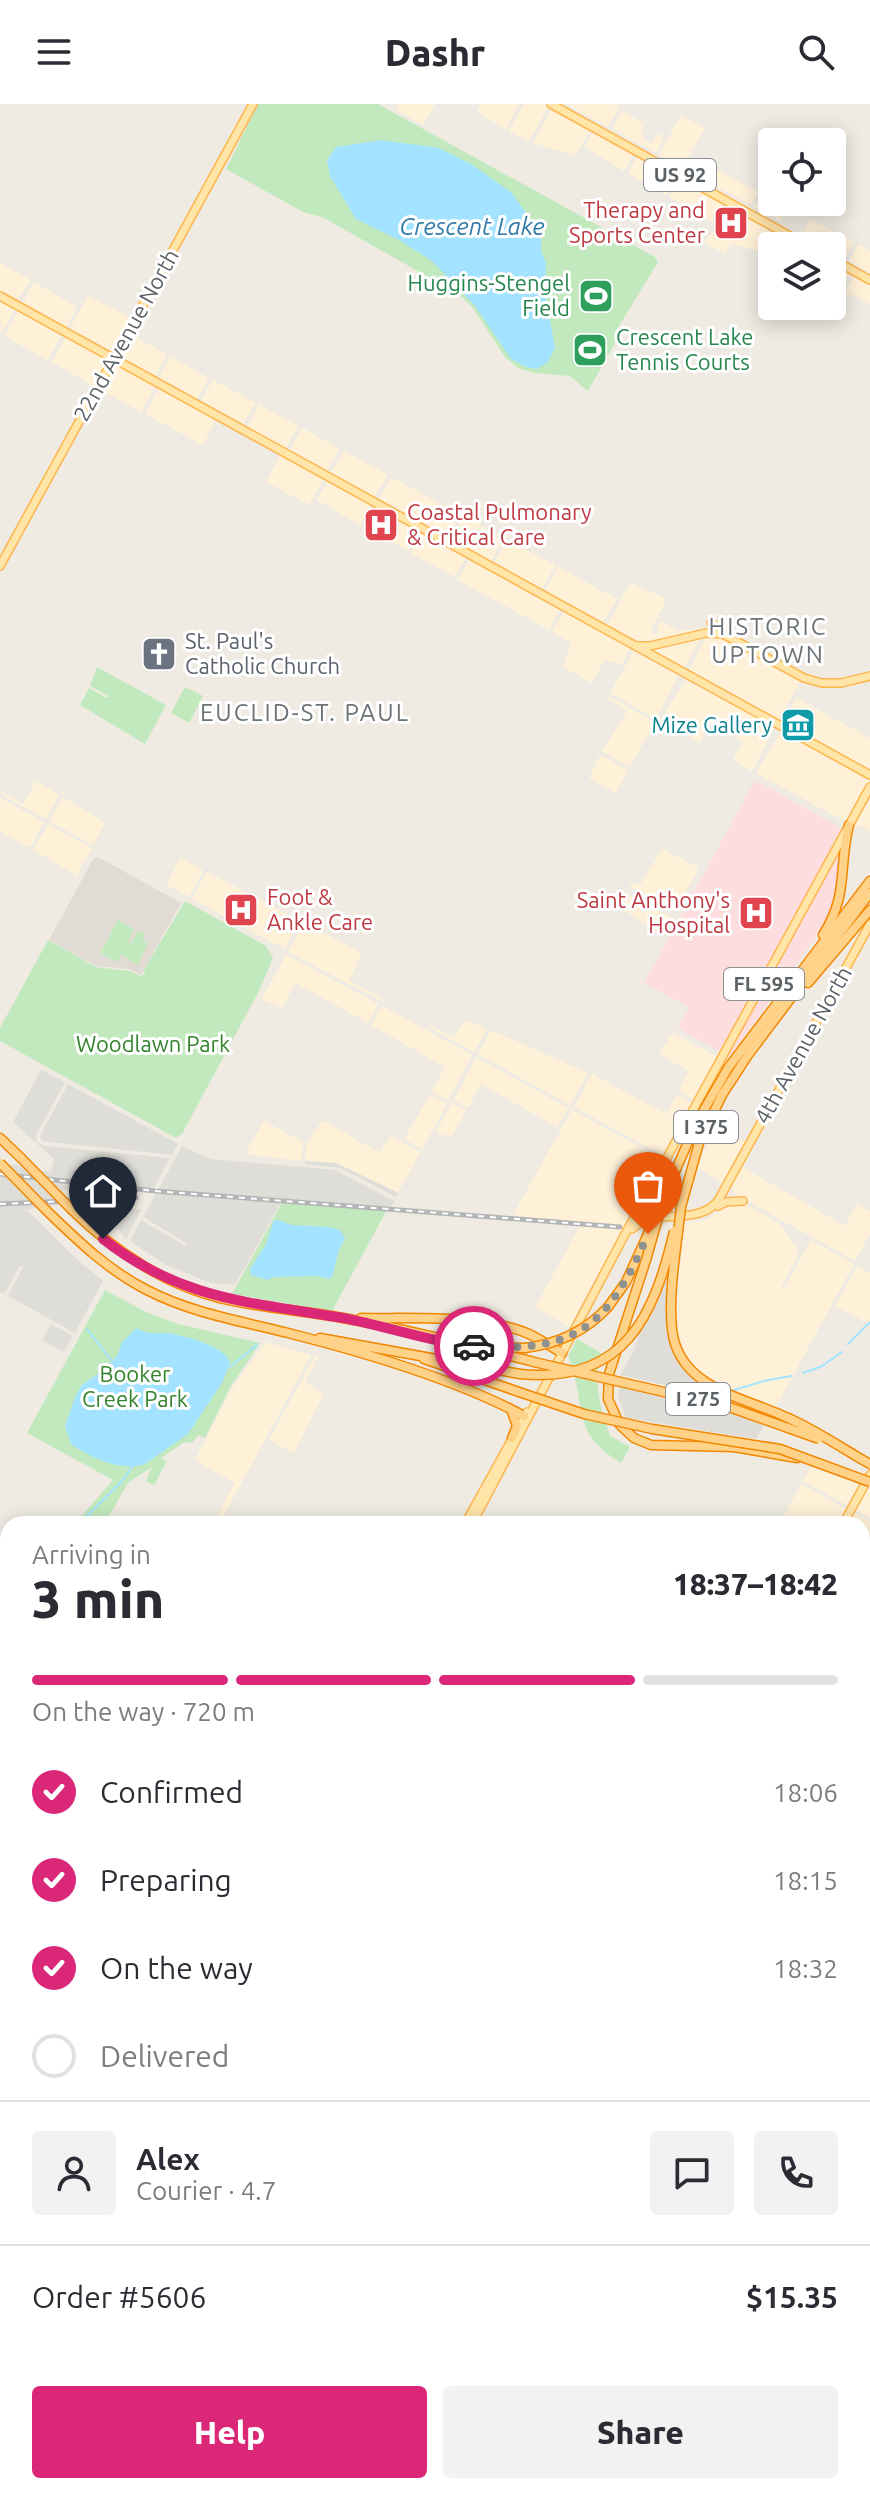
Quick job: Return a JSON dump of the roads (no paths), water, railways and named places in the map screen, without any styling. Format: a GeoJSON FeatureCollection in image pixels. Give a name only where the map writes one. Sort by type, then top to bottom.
{"type":"FeatureCollection","features":[{"type":"Feature","properties":{"kind":"highway"},"geometry":{"type":"LineString","coordinates":[[798,974],[838,908],[849,825]]}},
{"type":"Feature","properties":{"kind":"highway","name":"I 375"},"geometry":{"type":"LineString","coordinates":[[665,1194],[697,1122],[798,974],[870,881]]}},
{"type":"Feature","properties":{"kind":"highway","name":"I 375"},"geometry":{"type":"LineString","coordinates":[[681,1207],[703,1132],[744,1053],[779,1016],[870,893]]}},
{"type":"Feature","properties":{"kind":"highway"},"geometry":{"type":"LineString","coordinates":[[779,1016],[870,910]]}},
{"type":"Feature","properties":{"kind":"highway","name":"I 275"},"geometry":{"type":"LineString","coordinates":[[0,1138],[103,1239],[156,1275],[197,1291],[228,1300],[344,1318],[729,1407],[788,1427],[870,1464]]}},
{"type":"Feature","properties":{"kind":"highway"},"geometry":{"type":"LineString","coordinates":[[0,1163],[94,1255],[148,1291],[186,1306],[326,1341],[423,1373],[524,1416]]}},
{"type":"Feature","properties":{"kind":"highway"},"geometry":{"type":"LineString","coordinates":[[466,1345],[525,1348],[555,1342],[594,1321],[626,1282],[665,1194]]}},
{"type":"Feature","properties":{"kind":"highway"},"geometry":{"type":"LineString","coordinates":[[665,1194],[609,1374],[607,1391],[610,1407],[620,1425],[641,1442],[663,1447],[763,1450],[819,1462]]}},
{"type":"Feature","properties":{"kind":"highway"},"geometry":{"type":"LineString","coordinates":[[397,1350],[520,1374],[552,1375],[581,1369],[608,1356],[634,1334],[658,1293],[681,1207]]}},
{"type":"Feature","properties":{"kind":"highway"},"geometry":{"type":"LineString","coordinates":[[681,1207],[671,1312],[672,1330],[680,1358],[695,1375],[710,1385],[806,1426],[856,1456]]}},
{"type":"Feature","properties":{"kind":"highway"},"geometry":{"type":"LineString","coordinates":[[344,1318],[436,1319],[496,1325],[528,1333],[562,1353]]}},
{"type":"Feature","properties":{"kind":"highway","name":"I 275"},"geometry":{"type":"LineString","coordinates":[[326,1341],[397,1350],[584,1414],[652,1429],[780,1449],[870,1482]]}},
{"type":"Feature","properties":{"kind":"highway"},"geometry":{"type":"LineString","coordinates":[[509,1408],[517,1419],[512,1438]]}},
{"type":"Feature","properties":{"kind":"main road","name":"22nd Avenue North"},"geometry":{"type":"LineString","coordinates":[[0,566],[253,104]]}},
{"type":"Feature","properties":{"kind":"main road","name":"US 92"},"geometry":{"type":"LineString","coordinates":[[551,104],[783,232]]}},
{"type":"Feature","properties":{"kind":"main road"},"geometry":{"type":"LineString","coordinates":[[846,267],[870,280]]}},
{"type":"Feature","properties":{"kind":"main road"},"geometry":{"type":"LineString","coordinates":[[0,296],[870,775]]}},
{"type":"Feature","properties":{"kind":"main road"},"geometry":{"type":"LineString","coordinates":[[711,623],[804,678],[835,684],[870,676]]}},
{"type":"Feature","properties":{"kind":"main road"},"geometry":{"type":"LineString","coordinates":[[634,646],[651,646],[706,633],[733,637]]}},
{"type":"Feature","properties":{"kind":"main road","name":"FL 595"},"geometry":{"type":"LineString","coordinates":[[476,1516],[624,1236],[870,787]]}},
{"type":"Feature","properties":{"kind":"main road","name":"4th Avenue North"},"geometry":{"type":"LineString","coordinates":[[705,1212],[718,1201],[870,924]]}},
{"type":"Feature","properties":{"kind":"main road"},"geometry":{"type":"LineString","coordinates":[[624,1236],[644,1220],[705,1212],[726,1202],[743,1201]]}},
{"type":"Feature","properties":{"kind":"main road","name":"FL 595"},"geometry":{"type":"LineString","coordinates":[[469,1516],[524,1416],[534,1404]]}},
{"type":"Feature","properties":{"kind":"main road"},"geometry":{"type":"LineString","coordinates":[[847,1516],[870,1475]]}},
{"type":"Feature","properties":{"kind":"water","name":"Crescent Lake"},"geometry":{"type":"Polygon","coordinates":[[[381,140],[439,148],[471,164],[512,193],[534,224],[546,262],[545,293],[555,348],[548,362],[537,369],[511,359],[475,306],[432,261],[399,240],[356,219],[330,176],[327,160],[336,147],[381,140]]]}},
{"type":"Feature","properties":{"kind":"water"},"geometry":{"type":"Polygon","coordinates":[[[274,1220],[341,1231],[345,1239],[330,1279],[316,1276],[273,1277],[268,1280],[251,1275],[250,1269],[266,1244],[274,1220]]]}},
{"type":"Feature","properties":{"kind":"water"},"geometry":{"type":"Polygon","coordinates":[[[137,1328],[197,1340],[221,1351],[230,1362],[222,1383],[188,1434],[145,1464],[116,1465],[97,1459],[71,1444],[65,1426],[82,1385],[106,1368],[117,1356],[122,1342],[137,1328]]]}},
{"type":"Feature","properties":{"kind":"waterway"},"geometry":{"type":"LineString","coordinates":[[848,1344],[870,1322]]}},
{"type":"Feature","properties":{"kind":"waterway"},"geometry":{"type":"LineString","coordinates":[[87,1329],[112,1361]]}},
{"type":"Feature","properties":{"kind":"waterway"},"geometry":{"type":"LineString","coordinates":[[228,1368],[257,1345]]}},
{"type":"Feature","properties":{"kind":"waterway"},"geometry":{"type":"LineString","coordinates":[[803,1373],[822,1366],[842,1352]]}},
{"type":"Feature","properties":{"kind":"waterway"},"geometry":{"type":"LineString","coordinates":[[731,1391],[791,1376]]}},
{"type":"Feature","properties":{"kind":"waterway"},"geometry":{"type":"LineString","coordinates":[[87,1516],[133,1466]]}},
{"type":"Feature","properties":{"kind":"railway"},"geometry":{"type":"LineString","coordinates":[[0,1174],[155,1191],[620,1227]]}},
{"type":"Feature","properties":{"kind":"railway"},"geometry":{"type":"LineString","coordinates":[[0,1204],[136,1198]]}},
{"type":"Feature","properties":{"kind":"place","name":"Therapy and Sports Center"},"geometry":{"type":"Point","coordinates":[731,223]}},
{"type":"Feature","properties":{"kind":"place","name":"Huggins-Stengel Field"},"geometry":{"type":"Point","coordinates":[596,296]}},
{"type":"Feature","properties":{"kind":"place","name":"Crescent Lake Tennis Courts"},"geometry":{"type":"Point","coordinates":[590,350]}},
{"type":"Feature","properties":{"kind":"place","name":"Coastal Pulmonary & Critical Care"},"geometry":{"type":"Point","coordinates":[381,525]}},
{"type":"Feature","properties":{"kind":"place","name":"St. Paul's Catholic Church"},"geometry":{"type":"Point","coordinates":[159,654]}},
{"type":"Feature","properties":{"kind":"place","name":"Mize Gallery"},"geometry":{"type":"Point","coordinates":[798,725]}},
{"type":"Feature","properties":{"kind":"place","name":"Foot & Ankle Care"},"geometry":{"type":"Point","coordinates":[241,910]}},
{"type":"Feature","properties":{"kind":"place","name":"Saint Anthony's Hospital"},"geometry":{"type":"Point","coordinates":[756,913]}},
{"type":"Feature","properties":{"kind":"district","name":"HISTORIC UPTOWN"},"geometry":{"type":"Point","coordinates":[768,641]}},
{"type":"Feature","properties":{"kind":"district","name":"EUCLID-ST. PAUL"},"geometry":{"type":"Point","coordinates":[305,713]}},
{"type":"Feature","properties":{"kind":"park label","name":"Woodlawn Park"},"geometry":{"type":"Point","coordinates":[153,1044]}},
{"type":"Feature","properties":{"kind":"park label","name":"Booker Creek Park"},"geometry":{"type":"Point","coordinates":[135,1386]}}]}
